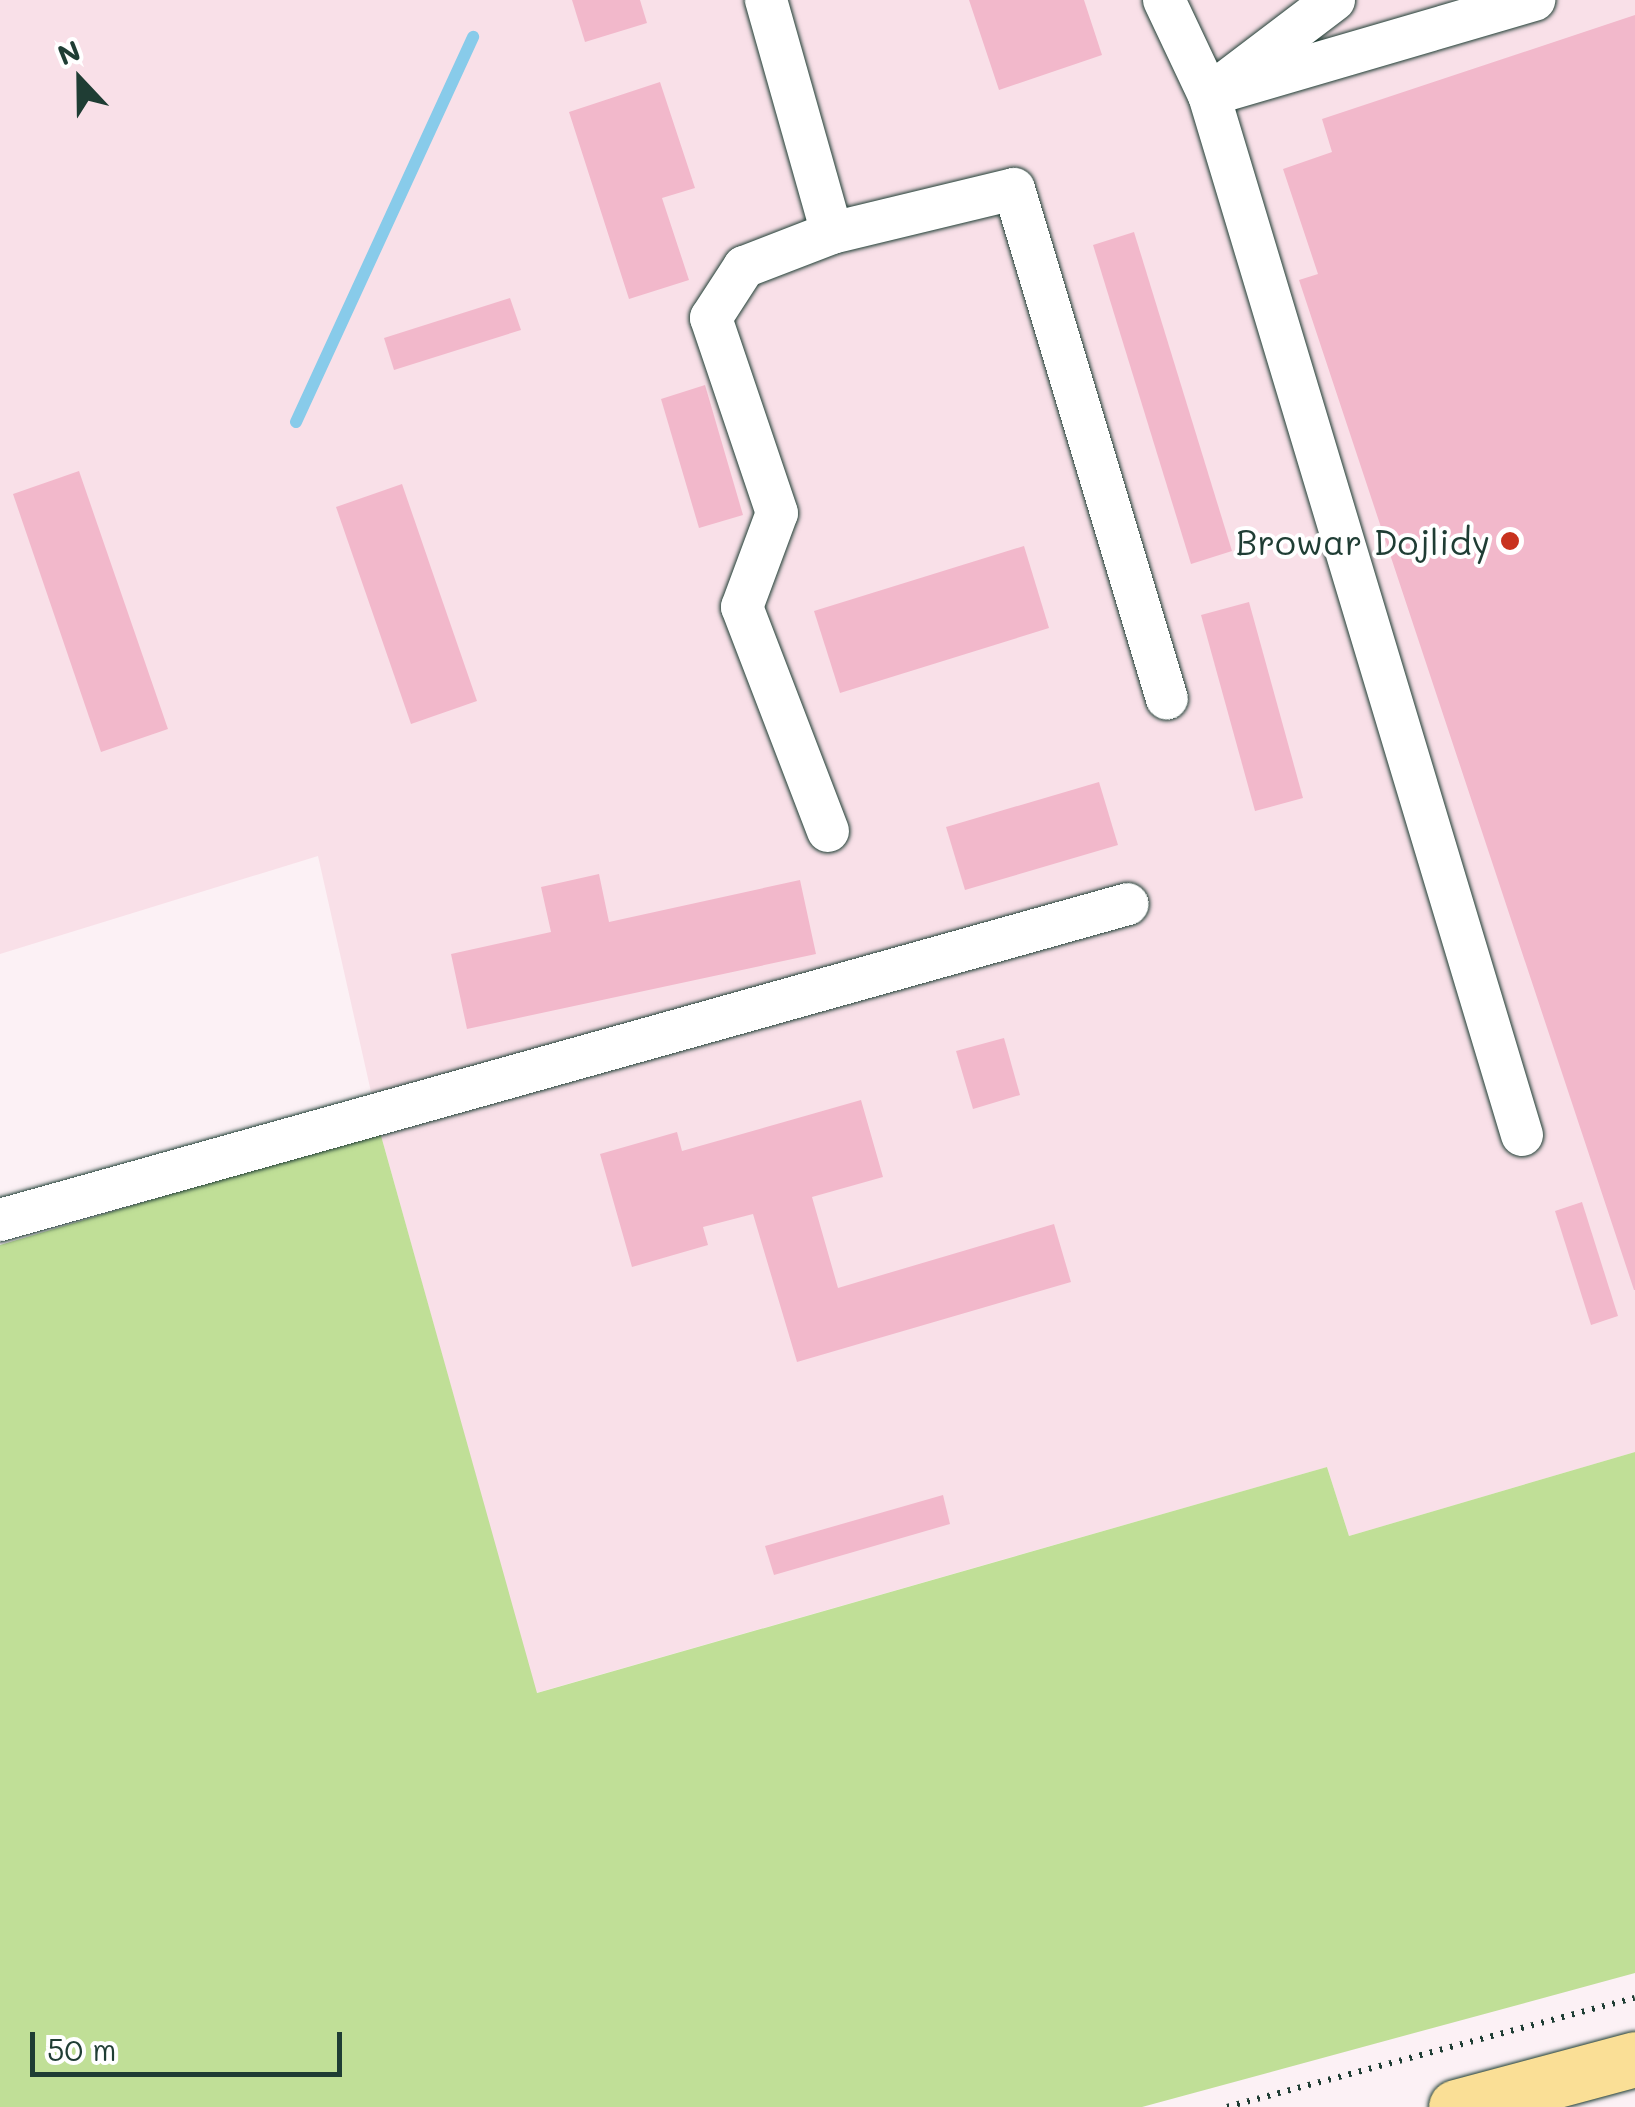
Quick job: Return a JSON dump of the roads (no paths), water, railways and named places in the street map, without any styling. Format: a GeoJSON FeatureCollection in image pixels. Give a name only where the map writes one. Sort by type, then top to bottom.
{"type":"FeatureCollection","features":[{"type":"Feature","properties":{"kind":"main road"},"geometry":{"type":"LineString","coordinates":[[1456,2107],[1635,2059]]}},
{"type":"Feature","properties":{"kind":"lane"},"geometry":{"type":"LineString","coordinates":[[766,0],[832,233]]}},
{"type":"Feature","properties":{"kind":"lane"},"geometry":{"type":"LineString","coordinates":[[1164,0],[1209,96],[1522,1135]]}},
{"type":"Feature","properties":{"kind":"lane"},"geometry":{"type":"LineString","coordinates":[[1209,96],[1334,0]]}},
{"type":"Feature","properties":{"kind":"lane"},"geometry":{"type":"LineString","coordinates":[[1209,96],[1534,0]]}},
{"type":"Feature","properties":{"kind":"lane"},"geometry":{"type":"LineString","coordinates":[[828,831],[742,607],[777,513],[711,318],[744,267],[832,233],[1014,189],[1166,700]]}},
{"type":"Feature","properties":{"kind":"lane"},"geometry":{"type":"LineString","coordinates":[[0,1220],[1128,904]]}},
{"type":"Feature","properties":{"kind":"waterway"},"geometry":{"type":"LineString","coordinates":[[296,422],[473,37]]}},
{"type":"Feature","properties":{"kind":"place","name":"Browar Dojlidy"},"geometry":{"type":"Point","coordinates":[1510,541]}}]}
